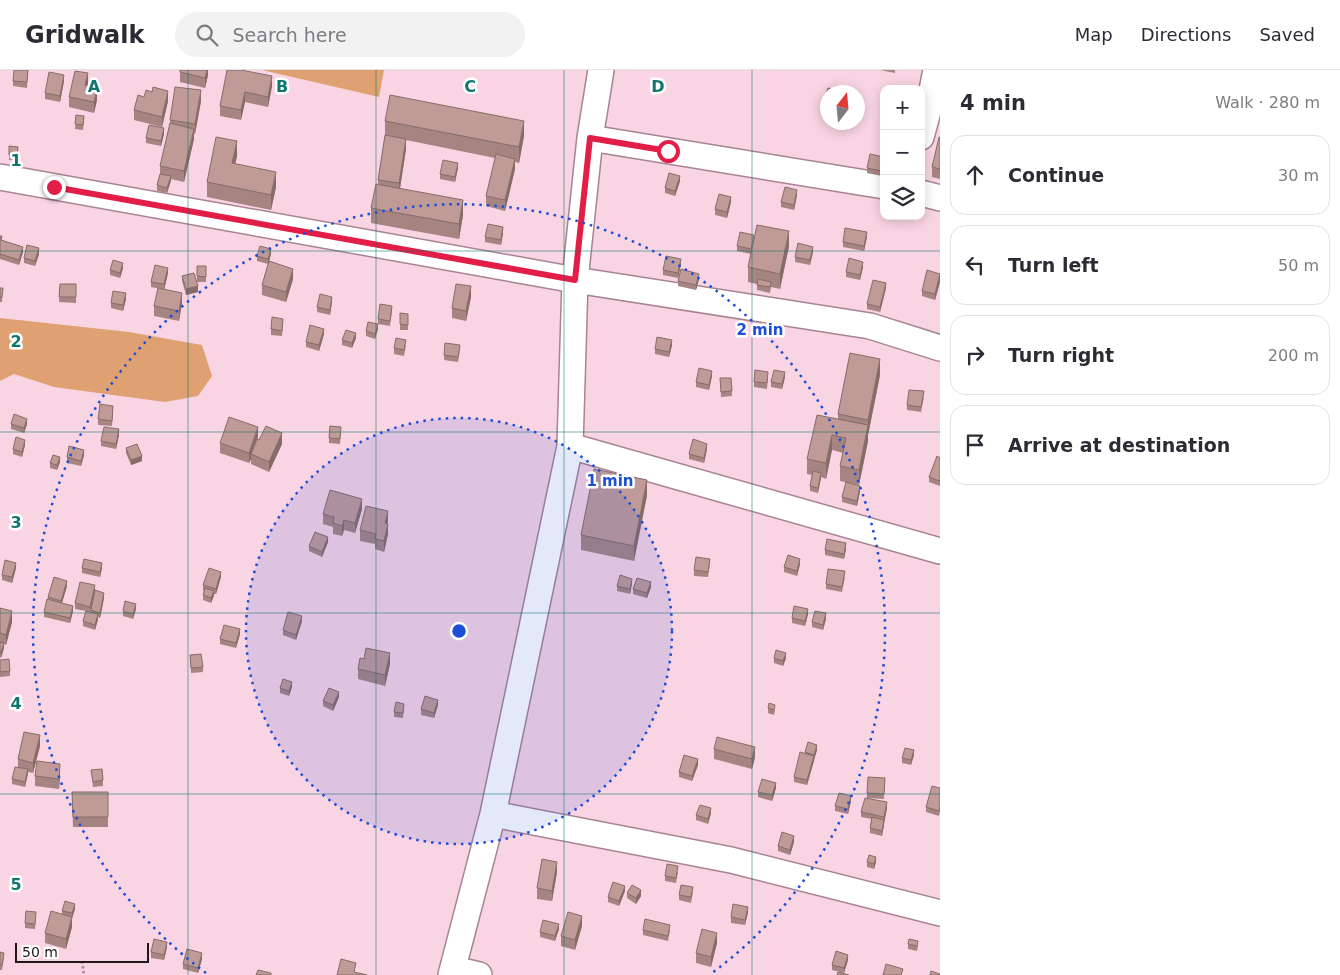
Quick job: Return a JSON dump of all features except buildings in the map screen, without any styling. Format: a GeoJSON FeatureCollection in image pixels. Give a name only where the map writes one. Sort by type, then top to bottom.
{"type":"FeatureCollection","features":[{"type":"Feature","properties":{"kind":"street"},"geometry":{"type":"LineString","coordinates":[[479,975],[452,972],[493,814],[570,446],[575,280],[590,138],[601,70]]}},
{"type":"Feature","properties":{"kind":"street"},"geometry":{"type":"LineString","coordinates":[[923,130],[936,70]]}},
{"type":"Feature","properties":{"kind":"street"},"geometry":{"type":"LineString","coordinates":[[590,138],[880,185]]}},
{"type":"Feature","properties":{"kind":"street"},"geometry":{"type":"LineString","coordinates":[[0,177],[575,280],[870,326],[940,348]]}},
{"type":"Feature","properties":{"kind":"street"},"geometry":{"type":"LineString","coordinates":[[925,194],[940,198]]}},
{"type":"Feature","properties":{"kind":"street"},"geometry":{"type":"LineString","coordinates":[[570,446],[940,551]]}},
{"type":"Feature","properties":{"kind":"street"},"geometry":{"type":"LineString","coordinates":[[493,814],[731,860],[940,912]]}},
{"type":"Feature","properties":{"kind":"path"},"geometry":{"type":"LineString","coordinates":[[82,962],[84,975]]}},
{"type":"Feature","properties":{"kind":"shaded area"},"geometry":{"type":"Polygon","coordinates":[[[262,70],[384,70],[379,97],[262,70]]]}},
{"type":"Feature","properties":{"kind":"shaded area"},"geometry":{"type":"Polygon","coordinates":[[[0,318],[129,332],[202,345],[212,376],[198,396],[165,402],[54,387],[14,374],[0,381],[0,318]]]}},
{"type":"Feature","properties":{"kind":"route"},"geometry":{"type":"LineString","coordinates":[[54,187],[575,280],[590,138],[668,151]]}}]}
